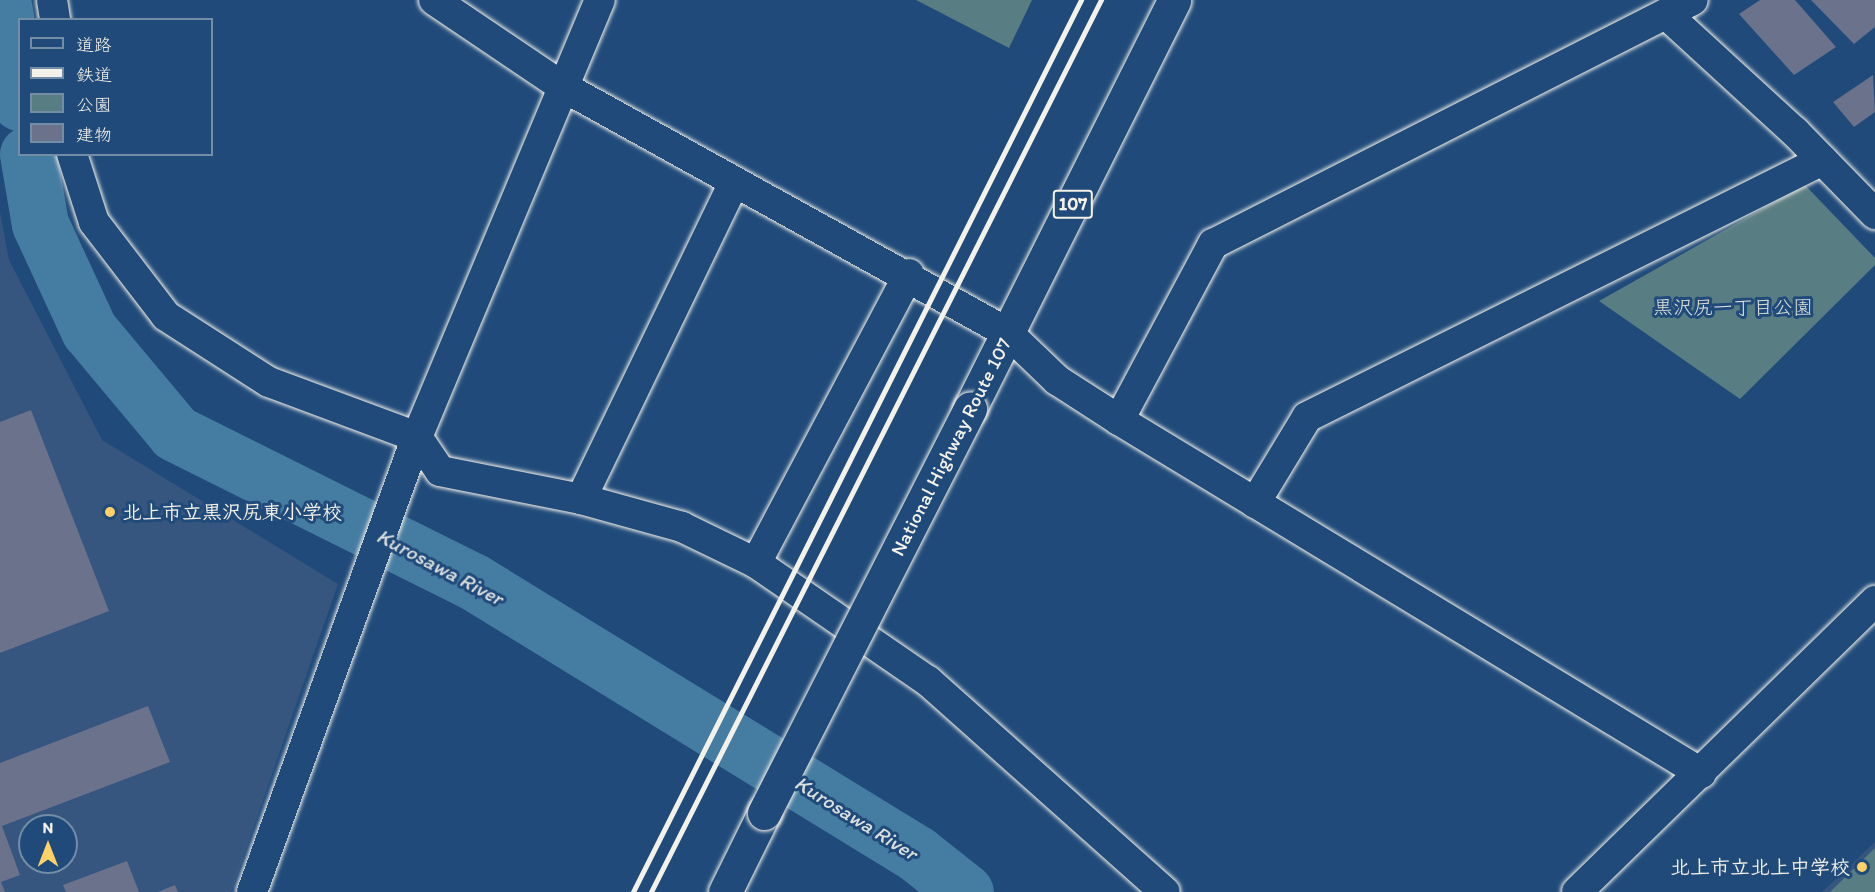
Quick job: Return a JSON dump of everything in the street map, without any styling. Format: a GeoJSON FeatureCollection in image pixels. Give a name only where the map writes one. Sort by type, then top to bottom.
{"type":"FeatureCollection","features":[{"type":"Feature","properties":{"kind":"highway","name":"National Highway Route 107"},"geometry":{"type":"LineString","coordinates":[[725,892],[1174,0]]}},
{"type":"Feature","properties":{"kind":"street"},"geometry":{"type":"LineString","coordinates":[[52,0],[55,18]]}},
{"type":"Feature","properties":{"kind":"street"},"geometry":{"type":"LineString","coordinates":[[434,0],[560,85],[734,183],[909,274],[1008,333],[1058,380],[1119,420],[1701,772]]}},
{"type":"Feature","properties":{"kind":"street"},"geometry":{"type":"LineString","coordinates":[[252,892],[417,437],[560,85],[600,0]]}},
{"type":"Feature","properties":{"kind":"street"},"geometry":{"type":"LineString","coordinates":[[1119,420],[1213,244],[1693,0]]}},
{"type":"Feature","properties":{"kind":"street"},"geometry":{"type":"LineString","coordinates":[[1666,14],[1823,160],[1875,214]]}},
{"type":"Feature","properties":{"kind":"street"},"geometry":{"type":"LineString","coordinates":[[73,156],[94,222],[166,316],[269,382],[417,437],[440,471],[581,499],[682,527],[756,563],[928,681],[1165,892]]}},
{"type":"Feature","properties":{"kind":"street"},"geometry":{"type":"LineString","coordinates":[[1255,503],[1307,417],[1823,160]]}},
{"type":"Feature","properties":{"kind":"street"},"geometry":{"type":"LineString","coordinates":[[581,499],[734,183]]}},
{"type":"Feature","properties":{"kind":"street"},"geometry":{"type":"LineString","coordinates":[[756,563],[909,274]]}},
{"type":"Feature","properties":{"kind":"street"},"geometry":{"type":"LineString","coordinates":[[1578,892],[1875,601]]}},
{"type":"Feature","properties":{"kind":"shaded area","name":"北上市立黒沢尻東小学校"},"geometry":{"type":"Polygon","coordinates":[[[0,212],[9,260],[102,440],[338,584],[231,892],[0,892],[0,212]]]}},
{"type":"Feature","properties":{"kind":"shaded area","name":"北上市立北上中学校"},"geometry":{"type":"Polygon","coordinates":[[[1875,842],[1875,892],[1822,892],[1875,842]]]}},
{"type":"Feature","properties":{"kind":"green space"},"geometry":{"type":"Polygon","coordinates":[[[916,0],[1032,0],[1009,48],[916,0]]]}},
{"type":"Feature","properties":{"kind":"green space","name":"黒沢尻一丁目公園"},"geometry":{"type":"Polygon","coordinates":[[[1805,185],[1875,258],[1875,265],[1740,399],[1599,301],[1805,185]]]}},
{"type":"Feature","properties":{"kind":"green space","name":"北上市立北上中学校"},"geometry":{"type":"Polygon","coordinates":[[[1875,848],[1875,892],[1830,892],[1875,848]]]}},
{"type":"Feature","properties":{"kind":"building"},"geometry":{"type":"Polygon","coordinates":[[[1760,0],[1795,0],[1836,47],[1794,75],[1739,14],[1760,0]]]}},
{"type":"Feature","properties":{"kind":"building"},"geometry":{"type":"Polygon","coordinates":[[[1811,0],[1875,0],[1875,27],[1854,44],[1811,0]]]}},
{"type":"Feature","properties":{"kind":"building"},"geometry":{"type":"Polygon","coordinates":[[[1873,75],[1875,112],[1854,127],[1833,102],[1873,75]]]}},
{"type":"Feature","properties":{"kind":"building"},"geometry":{"type":"Polygon","coordinates":[[[31,410],[109,611],[0,653],[0,422],[31,410]]]}},
{"type":"Feature","properties":{"kind":"building"},"geometry":{"type":"Polygon","coordinates":[[[148,706],[170,762],[34,814],[18,814],[18,820],[2,826],[20,875],[1,882],[5,892],[0,892],[0,763],[148,706]]]}},
{"type":"Feature","properties":{"kind":"building"},"geometry":{"type":"Polygon","coordinates":[[[127,861],[139,892],[66,892],[63,885],[127,861]]]}},
{"type":"Feature","properties":{"kind":"building"},"geometry":{"type":"Polygon","coordinates":[[[175,885],[178,892],[158,892],[175,885]]]}},
{"type":"Feature","properties":{"kind":"waterway","name":"Kurosawa River"},"geometry":{"type":"LineString","coordinates":[[2,0],[18,91]]}},
{"type":"Feature","properties":{"kind":"waterway","name":"Kurosawa River"},"geometry":{"type":"LineString","coordinates":[[28,156],[40,224],[89,330],[175,433],[474,582],[917,854],[965,892]]}},
{"type":"Feature","properties":{"kind":"railway"},"geometry":{"type":"LineString","coordinates":[[633,892],[1081,0]]}},
{"type":"Feature","properties":{"kind":"railway"},"geometry":{"type":"LineString","coordinates":[[651,892],[1101,0]]}},
{"type":"Feature","properties":{"kind":"place","name":"北上市立黒沢尻東小学校"},"geometry":{"type":"Point","coordinates":[110,512]}},
{"type":"Feature","properties":{"kind":"place","name":"北上市立北上中学校"},"geometry":{"type":"Point","coordinates":[1862,867]}}]}
